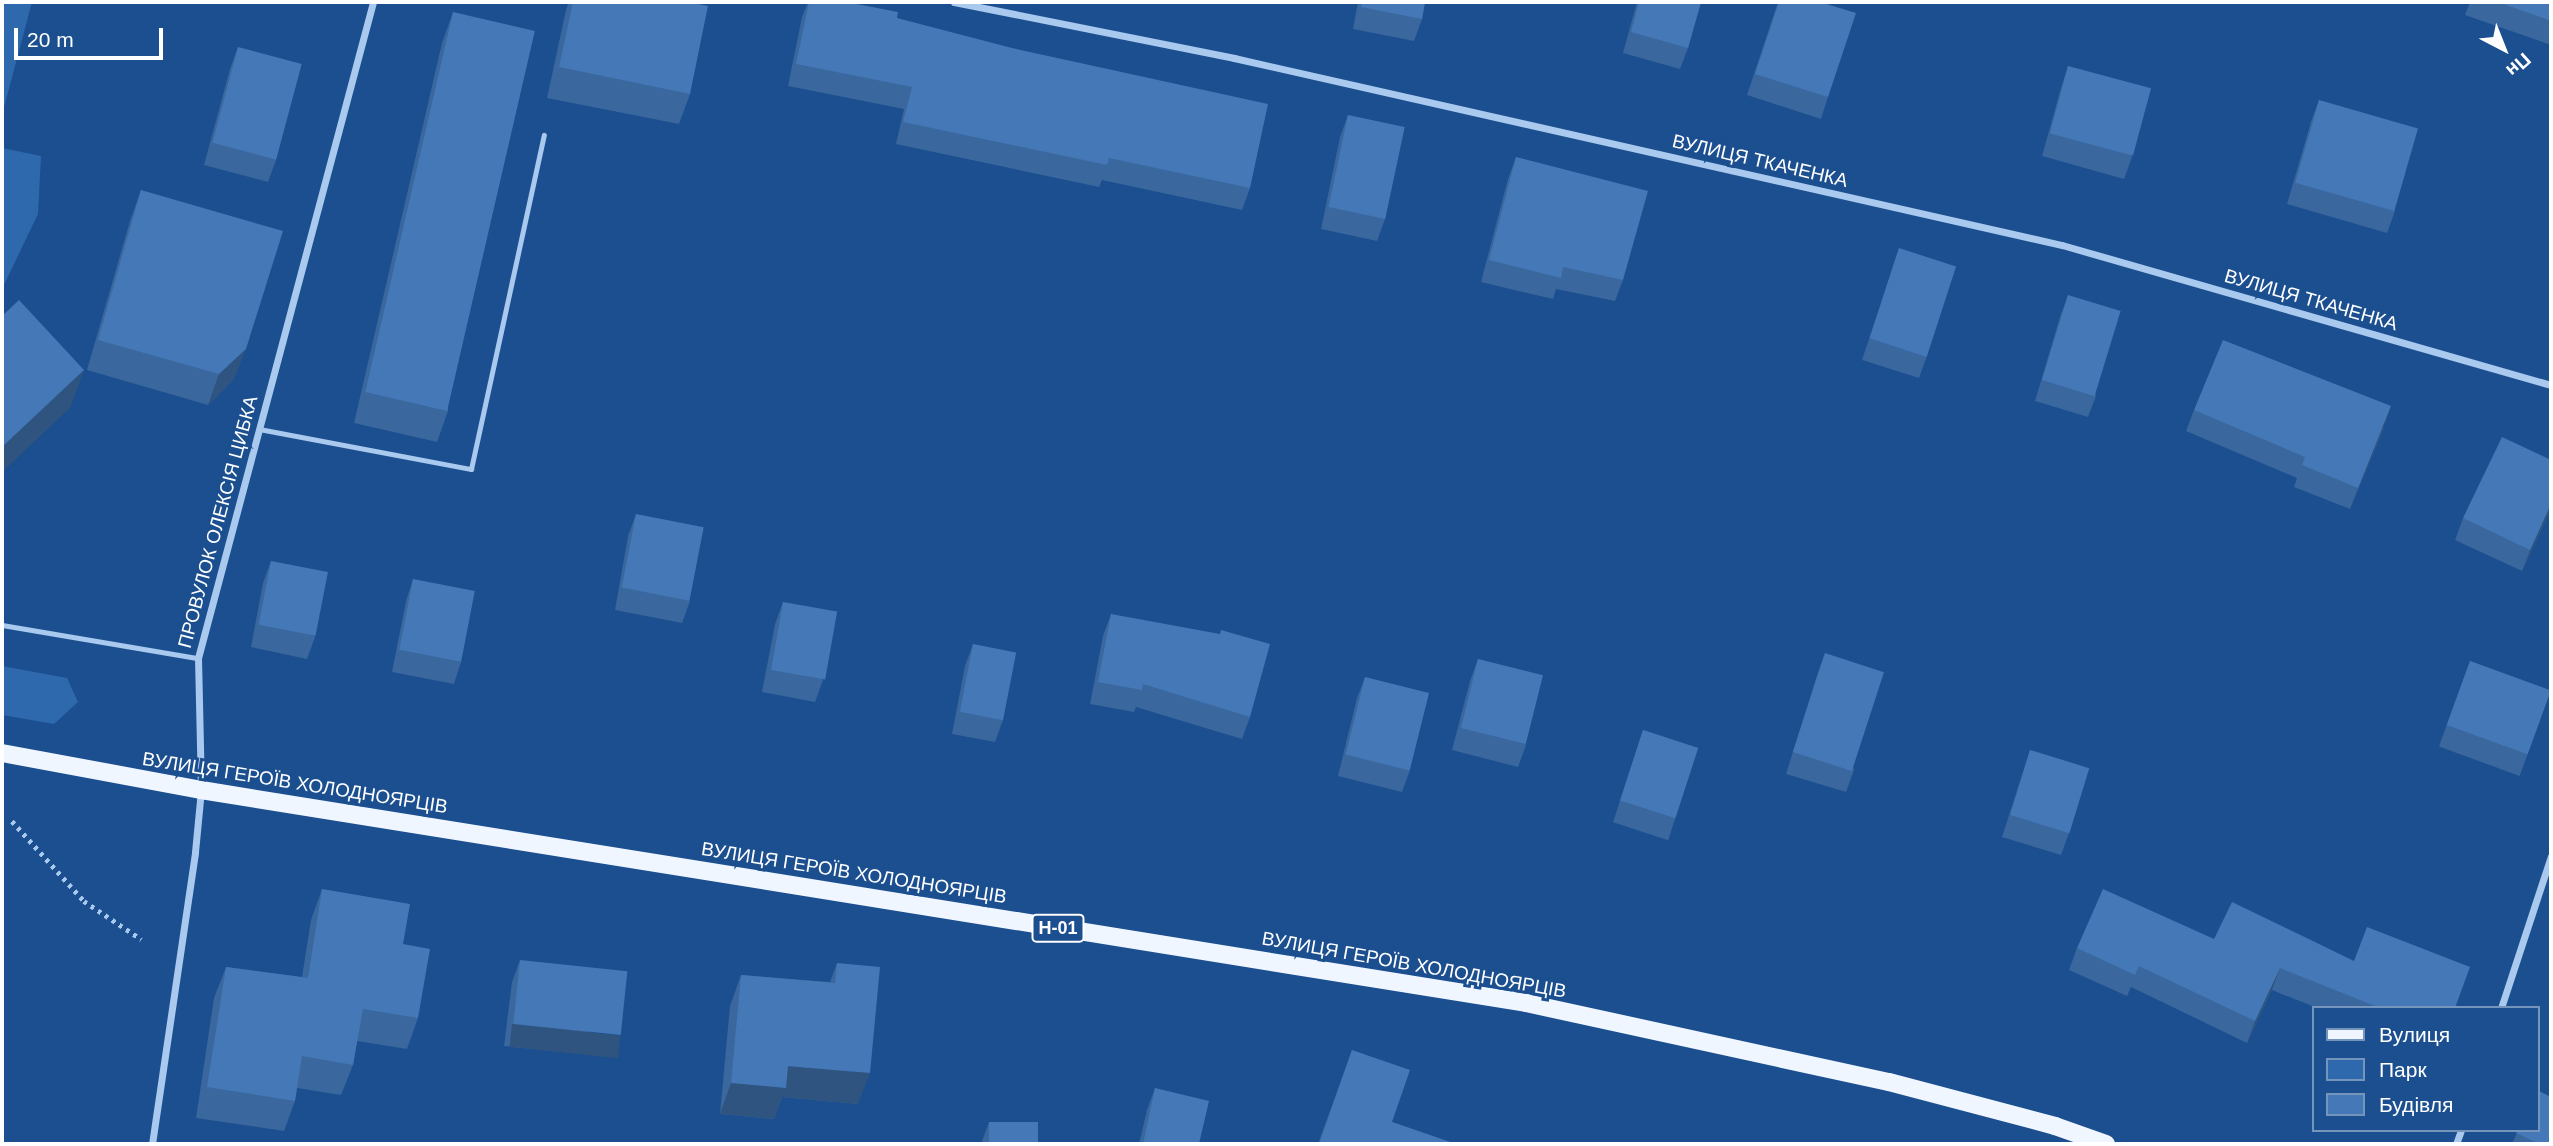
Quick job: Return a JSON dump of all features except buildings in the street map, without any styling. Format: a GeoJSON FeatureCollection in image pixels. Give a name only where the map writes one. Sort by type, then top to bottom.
{"type":"FeatureCollection","features":[{"type":"Feature","properties":{"kind":"main road","name":"ВУЛИЦЯ ГЕРОЇВ ХОЛОДНОЯРЦІВ"},"geometry":{"type":"LineString","coordinates":[[2,753],[201,790],[1526,1003],[1889,1082],[2054,1126],[2106,1144]]}},
{"type":"Feature","properties":{"kind":"street","name":"ПРОВУЛОК ОЛЕКСІЯ ЦИБКА"},"geometry":{"type":"LineString","coordinates":[[152,1144],[201,790],[198,658],[373,2]]}},
{"type":"Feature","properties":{"kind":"street","name":"ВУЛИЦЯ ТКАЧЕНКА"},"geometry":{"type":"LineString","coordinates":[[954,2],[1234,58],[2062,245],[2551,385]]}},
{"type":"Feature","properties":{"kind":"street"},"geometry":{"type":"LineString","coordinates":[[2502,1006],[2551,856]]}},
{"type":"Feature","properties":{"kind":"lane"},"geometry":{"type":"LineString","coordinates":[[259,429],[471,469],[544,135]]}},
{"type":"Feature","properties":{"kind":"lane"},"geometry":{"type":"LineString","coordinates":[[2,625],[198,658]]}},
{"type":"Feature","properties":{"kind":"path"},"geometry":{"type":"LineString","coordinates":[[12,821],[84,901],[141,939]]}},
{"type":"Feature","properties":{"kind":"green space"},"geometry":{"type":"Polygon","coordinates":[[[2,2],[32,2],[2,115],[2,2]]]}},
{"type":"Feature","properties":{"kind":"green space"},"geometry":{"type":"Polygon","coordinates":[[[2,148],[41,156],[38,214],[2,289],[2,148]]]}},
{"type":"Feature","properties":{"kind":"green space"},"geometry":{"type":"Polygon","coordinates":[[[2,666],[67,678],[78,702],[54,724],[2,715],[2,666]]]}}]}
